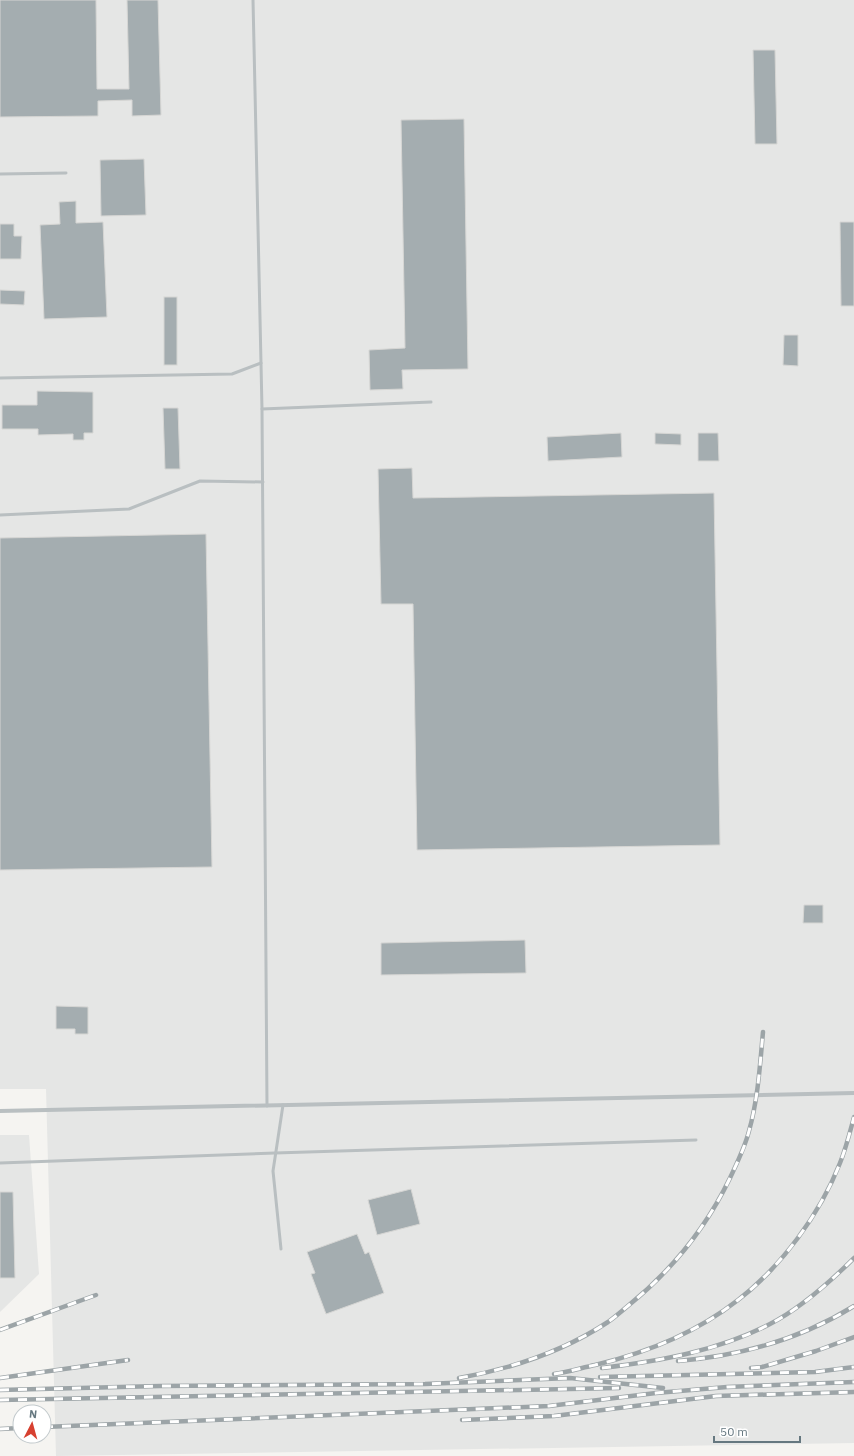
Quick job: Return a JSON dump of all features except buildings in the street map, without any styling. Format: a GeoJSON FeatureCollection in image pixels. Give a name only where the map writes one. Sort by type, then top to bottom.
{"type":"FeatureCollection","features":[{"type":"Feature","properties":{"kind":"street"},"geometry":{"type":"LineString","coordinates":[[0,1111],[854,1093]]}},
{"type":"Feature","properties":{"kind":"lane"},"geometry":{"type":"LineString","coordinates":[[252,0],[263,482],[267,1106]]}},
{"type":"Feature","properties":{"kind":"lane"},"geometry":{"type":"LineString","coordinates":[[0,174],[66,173]]}},
{"type":"Feature","properties":{"kind":"lane"},"geometry":{"type":"LineString","coordinates":[[0,378],[232,374],[261,364]]}},
{"type":"Feature","properties":{"kind":"lane"},"geometry":{"type":"LineString","coordinates":[[262,410],[431,402]]}},
{"type":"Feature","properties":{"kind":"lane"},"geometry":{"type":"LineString","coordinates":[[0,515],[129,509],[200,481],[263,482]]}},
{"type":"Feature","properties":{"kind":"lane"},"geometry":{"type":"LineString","coordinates":[[282,1249],[273,1171],[283,1105]]}},
{"type":"Feature","properties":{"kind":"lane"},"geometry":{"type":"LineString","coordinates":[[0,1163],[696,1140]]}},
{"type":"Feature","properties":{"kind":"shaded area"},"geometry":{"type":"Polygon","coordinates":[[[0,0],[854,0],[854,1443],[56,1456],[46,1089],[0,1089],[0,0]]]}},
{"type":"Feature","properties":{"kind":"shaded area"},"geometry":{"type":"Polygon","coordinates":[[[0,1135],[29,1135],[39,1274],[0,1312],[0,1135]]]}},
{"type":"Feature","properties":{"kind":"railway"},"geometry":{"type":"LineString","coordinates":[[459,1378],[498,1370],[536,1358],[573,1342],[608,1322],[645,1292],[674,1263],[699,1231],[721,1196],[743,1149],[755,1107],[763,1032]]}},
{"type":"Feature","properties":{"kind":"railway"},"geometry":{"type":"LineString","coordinates":[[554,1374],[614,1360],[652,1348],[688,1332],[722,1312],[754,1287],[784,1256],[798,1238],[822,1201],[840,1163],[854,1117]]}},
{"type":"Feature","properties":{"kind":"railway"},"geometry":{"type":"LineString","coordinates":[[602,1368],[688,1354],[750,1333],[781,1318],[804,1303],[825,1286],[854,1258]]}},
{"type":"Feature","properties":{"kind":"railway"},"geometry":{"type":"LineString","coordinates":[[0,1330],[96,1295]]}},
{"type":"Feature","properties":{"kind":"railway"},"geometry":{"type":"LineString","coordinates":[[678,1361],[724,1355],[769,1344],[813,1328],[854,1306]]}},
{"type":"Feature","properties":{"kind":"railway"},"geometry":{"type":"LineString","coordinates":[[751,1368],[762,1367],[816,1351],[854,1337]]}},
{"type":"Feature","properties":{"kind":"railway"},"geometry":{"type":"LineString","coordinates":[[0,1378],[128,1360]]}},
{"type":"Feature","properties":{"kind":"railway"},"geometry":{"type":"LineString","coordinates":[[600,1377],[815,1372],[854,1367]]}},
{"type":"Feature","properties":{"kind":"railway"},"geometry":{"type":"LineString","coordinates":[[0,1390],[160,1386],[425,1384],[570,1378],[663,1388]]}},
{"type":"Feature","properties":{"kind":"railway"},"geometry":{"type":"LineString","coordinates":[[52,1427],[549,1406],[656,1393],[727,1387],[854,1382]]}},
{"type":"Feature","properties":{"kind":"railway"},"geometry":{"type":"LineString","coordinates":[[0,1400],[619,1388]]}},
{"type":"Feature","properties":{"kind":"railway"},"geometry":{"type":"LineString","coordinates":[[462,1420],[554,1416],[716,1396],[854,1392]]}},
{"type":"Feature","properties":{"kind":"railway"},"geometry":{"type":"LineString","coordinates":[[0,1429],[12,1428]]}}]}
